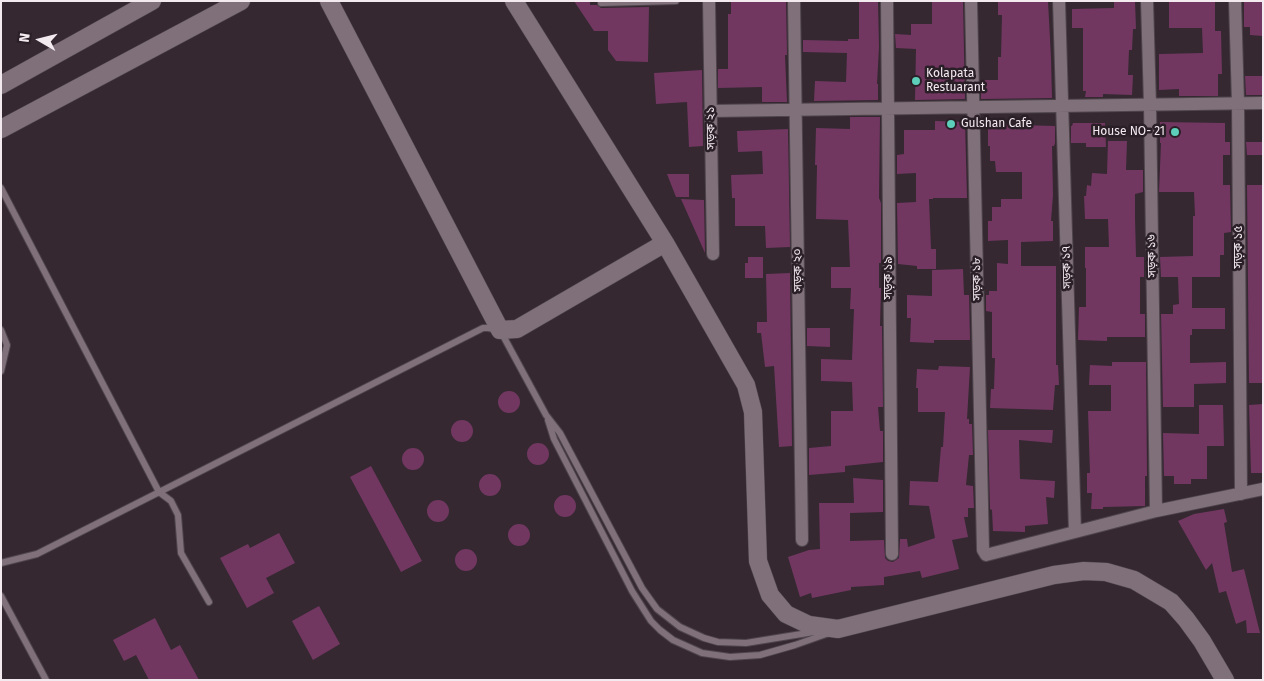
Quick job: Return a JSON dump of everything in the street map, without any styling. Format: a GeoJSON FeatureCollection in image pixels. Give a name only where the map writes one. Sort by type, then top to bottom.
{"type":"FeatureCollection","features":[{"type":"Feature","properties":{"kind":"main road"},"geometry":{"type":"LineString","coordinates":[[1,85],[152,1]]}},
{"type":"Feature","properties":{"kind":"main road"},"geometry":{"type":"LineString","coordinates":[[1,130],[241,1]]}},
{"type":"Feature","properties":{"kind":"main road"},"geometry":{"type":"LineString","coordinates":[[330,1],[500,330],[517,329],[665,244]]}},
{"type":"Feature","properties":{"kind":"main road"},"geometry":{"type":"LineString","coordinates":[[514,1],[665,244],[746,385],[753,412],[758,561],[766,586],[778,606],[793,618],[809,625],[838,629],[1054,575],[1084,571],[1106,572],[1134,580],[1171,602],[1196,634],[1225,680]]}},
{"type":"Feature","properties":{"kind":"street","name":"সড়ক ২১"},"geometry":{"type":"LineString","coordinates":[[709,1],[713,254]]}},
{"type":"Feature","properties":{"kind":"street","name":"সড়ক ২০"},"geometry":{"type":"LineString","coordinates":[[794,1],[802,540]]}},
{"type":"Feature","properties":{"kind":"street","name":"সড়ক ১৯"},"geometry":{"type":"LineString","coordinates":[[887,1],[892,554]]}},
{"type":"Feature","properties":{"kind":"street","name":"সড়ক ১৮"},"geometry":{"type":"LineString","coordinates":[[971,1],[983,550],[986,555],[1075,532]]}},
{"type":"Feature","properties":{"kind":"street","name":"সড়ক ১৭"},"geometry":{"type":"LineString","coordinates":[[1059,1],[1075,532]]}},
{"type":"Feature","properties":{"kind":"street","name":"সড়ক ১৬"},"geometry":{"type":"LineString","coordinates":[[1147,1],[1156,511]]}},
{"type":"Feature","properties":{"kind":"street","name":"সড়ক ১৫"},"geometry":{"type":"LineString","coordinates":[[1235,1],[1238,103],[1241,494]]}},
{"type":"Feature","properties":{"kind":"street"},"geometry":{"type":"LineString","coordinates":[[710,111],[1263,103]]}},
{"type":"Feature","properties":{"kind":"street"},"geometry":{"type":"LineString","coordinates":[[1075,532],[1156,511],[1263,489]]}},
{"type":"Feature","properties":{"kind":"lane"},"geometry":{"type":"LineString","coordinates":[[601,3],[676,1]]}},
{"type":"Feature","properties":{"kind":"lane"},"geometry":{"type":"LineString","coordinates":[[1,188],[160,492],[171,501],[178,515],[181,553],[209,602]]}},
{"type":"Feature","properties":{"kind":"lane"},"geometry":{"type":"LineString","coordinates":[[1,563],[37,554],[482,328],[500,330],[546,414],[560,432],[647,598],[668,619],[692,633],[718,642],[746,643],[838,629]]}},
{"type":"Feature","properties":{"kind":"lane"},"geometry":{"type":"LineString","coordinates":[[1,330],[7,345],[1,371]]}},
{"type":"Feature","properties":{"kind":"lane"},"geometry":{"type":"LineString","coordinates":[[546,414],[554,439],[632,591],[660,630],[673,640],[718,656],[730,657],[760,654],[794,645],[838,629]]}},
{"type":"Feature","properties":{"kind":"lane"},"geometry":{"type":"LineString","coordinates":[[1,596],[46,680]]}},
{"type":"Feature","properties":{"kind":"building"},"geometry":{"type":"Polygon","coordinates":[[[574,1],[590,1],[590,5],[597,5],[601,8],[649,7],[648,62],[616,61],[608,50],[608,31],[594,31],[574,1]]]}},
{"type":"Feature","properties":{"kind":"building"},"geometry":{"type":"Polygon","coordinates":[[[731,1],[786,1],[787,55],[785,55],[787,102],[762,102],[762,87],[718,88],[718,69],[728,69],[728,14],[731,14],[731,1]]]}},
{"type":"Feature","properties":{"kind":"building"},"geometry":{"type":"Polygon","coordinates":[[[859,1],[878,1],[878,100],[814,101],[815,81],[846,82],[847,53],[803,52],[803,40],[848,41],[848,39],[859,39],[859,1]]]}},
{"type":"Feature","properties":{"kind":"building"},"geometry":{"type":"Polygon","coordinates":[[[998,1],[1048,1],[1052,98],[981,99],[981,80],[998,80],[998,57],[1001,57],[1002,15],[998,15],[998,1]]]}},
{"type":"Feature","properties":{"kind":"building"},"geometry":{"type":"Polygon","coordinates":[[[1114,1],[1135,1],[1136,29],[1133,29],[1132,50],[1129,50],[1128,75],[1133,75],[1132,95],[1103,94],[1103,97],[1085,97],[1086,91],[1083,91],[1083,28],[1072,28],[1072,9],[1114,8],[1114,1]]]}},
{"type":"Feature","properties":{"kind":"building"},"geometry":{"type":"Polygon","coordinates":[[[1169,1],[1215,1],[1215,31],[1221,31],[1222,74],[1218,74],[1218,96],[1179,96],[1179,89],[1159,90],[1159,54],[1203,53],[1202,28],[1169,28],[1169,1]]]}},
{"type":"Feature","properties":{"kind":"building"},"geometry":{"type":"Polygon","coordinates":[[[1244,1],[1263,1],[1263,36],[1250,35],[1250,27],[1244,27],[1244,1]]]}},
{"type":"Feature","properties":{"kind":"building"},"geometry":{"type":"Polygon","coordinates":[[[932,2],[963,2],[965,99],[915,100],[916,49],[896,48],[895,34],[911,35],[911,24],[932,24],[932,2]]]}},
{"type":"Feature","properties":{"kind":"building"},"geometry":{"type":"Polygon","coordinates":[[[702,70],[703,146],[689,147],[687,102],[656,104],[654,73],[702,70]]]}},
{"type":"Feature","properties":{"kind":"building"},"geometry":{"type":"Polygon","coordinates":[[[1245,76],[1263,76],[1263,95],[1246,95],[1245,76]]]}},
{"type":"Feature","properties":{"kind":"building"},"geometry":{"type":"Polygon","coordinates":[[[850,117],[880,117],[879,198],[881,203],[881,263],[879,263],[879,288],[881,288],[880,326],[882,326],[883,407],[878,407],[880,431],[883,431],[883,462],[845,466],[845,472],[809,475],[809,448],[831,446],[831,411],[853,411],[852,382],[821,381],[821,359],[852,360],[854,309],[850,309],[851,288],[831,288],[831,267],[850,267],[848,220],[816,219],[817,165],[815,165],[816,128],[850,129],[850,117]]]}},
{"type":"Feature","properties":{"kind":"building"},"geometry":{"type":"Polygon","coordinates":[[[935,121],[965,122],[967,198],[929,199],[931,249],[936,249],[936,269],[917,269],[917,266],[898,264],[897,203],[916,202],[916,173],[897,174],[897,155],[904,154],[904,130],[935,130],[935,121]]]}},
{"type":"Feature","properties":{"kind":"building"},"geometry":{"type":"Polygon","coordinates":[[[1160,122],[1225,123],[1225,142],[1230,142],[1230,155],[1223,155],[1223,185],[1230,185],[1231,232],[1224,233],[1224,255],[1220,255],[1220,277],[1192,277],[1192,308],[1225,308],[1225,329],[1192,329],[1192,335],[1190,335],[1190,363],[1226,362],[1226,383],[1194,384],[1194,407],[1163,407],[1161,314],[1173,314],[1173,305],[1179,304],[1178,277],[1161,277],[1160,257],[1193,256],[1193,216],[1195,216],[1194,192],[1159,192],[1160,122]]]}},
{"type":"Feature","properties":{"kind":"building"},"geometry":{"type":"Polygon","coordinates":[[[988,123],[1055,126],[1055,143],[1052,146],[1053,195],[1051,221],[1053,221],[1053,241],[1021,242],[1021,266],[1056,266],[1056,365],[1058,365],[1059,385],[1055,385],[1053,410],[990,408],[991,389],[994,389],[995,358],[992,358],[992,312],[986,311],[986,295],[989,295],[989,291],[997,291],[997,263],[1008,264],[1008,240],[988,241],[988,221],[992,221],[992,207],[1001,207],[1001,199],[1022,199],[1022,172],[996,172],[995,161],[990,161],[988,123]]]}},
{"type":"Feature","properties":{"kind":"building"},"geometry":{"type":"Polygon","coordinates":[[[1073,123],[1105,123],[1106,147],[1086,147],[1086,143],[1071,143],[1071,126],[1073,123]]]}},
{"type":"Feature","properties":{"kind":"building"},"geometry":{"type":"Polygon","coordinates":[[[788,129],[790,247],[766,248],[765,226],[735,226],[735,198],[732,198],[731,175],[763,174],[762,151],[738,152],[737,131],[788,129]]]}},
{"type":"Feature","properties":{"kind":"building"},"geometry":{"type":"Polygon","coordinates":[[[1108,141],[1127,141],[1126,170],[1143,170],[1143,192],[1135,194],[1135,218],[1136,257],[1144,257],[1144,277],[1140,277],[1140,314],[1145,314],[1145,337],[1107,337],[1107,341],[1078,340],[1079,307],[1086,307],[1085,247],[1109,247],[1108,219],[1085,219],[1084,196],[1086,196],[1087,185],[1091,186],[1092,173],[1107,174],[1108,141]]]}},
{"type":"Feature","properties":{"kind":"building"},"geometry":{"type":"Polygon","coordinates":[[[1246,142],[1263,142],[1263,155],[1247,155],[1246,142]]]}},
{"type":"Feature","properties":{"kind":"building"},"geometry":{"type":"Polygon","coordinates":[[[667,174],[689,174],[689,197],[676,197],[667,174]]]}},
{"type":"Feature","properties":{"kind":"building"},"geometry":{"type":"Polygon","coordinates":[[[1247,185],[1263,185],[1263,383],[1249,383],[1247,185]]]}},
{"type":"Feature","properties":{"kind":"building"},"geometry":{"type":"Polygon","coordinates":[[[681,199],[704,200],[705,253],[681,199]]]}},
{"type":"Feature","properties":{"kind":"building"},"geometry":{"type":"Polygon","coordinates":[[[748,257],[763,257],[763,278],[745,278],[745,263],[748,263],[748,257]]]}},
{"type":"Feature","properties":{"kind":"building"},"geometry":{"type":"Polygon","coordinates":[[[963,269],[964,295],[969,295],[970,340],[934,340],[934,343],[910,342],[911,318],[907,318],[907,295],[932,296],[932,270],[963,269]]]}},
{"type":"Feature","properties":{"kind":"building"},"geometry":{"type":"Polygon","coordinates":[[[790,273],[792,446],[779,447],[774,366],[765,367],[761,333],[757,333],[757,322],[767,322],[766,274],[790,273]]]}},
{"type":"Feature","properties":{"kind":"building"},"geometry":{"type":"Polygon","coordinates":[[[807,328],[830,328],[830,347],[807,346],[807,328]]]}},
{"type":"Feature","properties":{"kind":"building"},"geometry":{"type":"Polygon","coordinates":[[[1112,362],[1146,362],[1147,476],[1145,476],[1145,506],[1091,509],[1092,493],[1087,493],[1087,473],[1090,473],[1088,411],[1111,411],[1111,385],[1089,385],[1090,365],[1112,366],[1112,362]]]}},
{"type":"Feature","properties":{"kind":"building"},"geometry":{"type":"Polygon","coordinates":[[[939,366],[970,367],[967,419],[969,419],[969,424],[972,424],[973,455],[969,455],[966,485],[973,486],[974,508],[968,508],[968,517],[964,517],[968,537],[952,540],[959,569],[922,578],[920,571],[884,577],[884,585],[851,587],[851,590],[812,598],[811,593],[800,597],[788,557],[809,550],[820,549],[819,503],[854,503],[853,478],[883,480],[883,512],[850,513],[850,541],[884,540],[885,558],[893,562],[899,558],[900,539],[907,539],[908,547],[935,538],[929,506],[909,505],[910,481],[938,482],[945,412],[918,412],[918,388],[916,388],[917,369],[938,370],[939,366]]]}},
{"type":"Feature","properties":{"kind":"building"},"geometry":{"type":"Polygon","coordinates":[[[509,391],[517,394],[520,402],[517,410],[509,413],[501,410],[498,402],[501,394],[509,391]]]}},
{"type":"Feature","properties":{"kind":"building"},"geometry":{"type":"Polygon","coordinates":[[[1263,404],[1263,473],[1251,473],[1249,405],[1263,404]]]}},
{"type":"Feature","properties":{"kind":"building"},"geometry":{"type":"Polygon","coordinates":[[[1199,405],[1223,405],[1224,446],[1207,446],[1207,479],[1191,479],[1191,484],[1174,484],[1174,476],[1164,476],[1163,433],[1199,434],[1199,405]]]}},
{"type":"Feature","properties":{"kind":"building"},"geometry":{"type":"Polygon","coordinates":[[[462,420],[470,423],[473,431],[470,439],[462,442],[454,439],[451,431],[454,423],[462,420]]]}},
{"type":"Feature","properties":{"kind":"building"},"geometry":{"type":"Polygon","coordinates":[[[988,430],[1053,430],[1052,443],[1019,440],[1020,479],[1055,481],[1054,498],[1046,497],[1048,524],[1025,526],[1025,532],[993,531],[992,510],[990,509],[988,430]]]}},
{"type":"Feature","properties":{"kind":"building"},"geometry":{"type":"Polygon","coordinates":[[[538,443],[546,446],[549,454],[546,462],[538,465],[530,462],[527,454],[530,446],[538,443]]]}},
{"type":"Feature","properties":{"kind":"building"},"geometry":{"type":"Polygon","coordinates":[[[413,448],[421,451],[424,459],[421,467],[413,470],[405,467],[402,459],[405,451],[413,448]]]}},
{"type":"Feature","properties":{"kind":"building"},"geometry":{"type":"Polygon","coordinates":[[[371,466],[422,561],[401,572],[350,477],[371,466]]]}},
{"type":"Feature","properties":{"kind":"building"},"geometry":{"type":"Polygon","coordinates":[[[490,474],[498,477],[501,485],[498,493],[490,496],[482,493],[479,485],[482,477],[490,474]]]}},
{"type":"Feature","properties":{"kind":"building"},"geometry":{"type":"Polygon","coordinates":[[[565,495],[573,498],[576,506],[573,514],[565,517],[557,514],[554,506],[557,498],[565,495]]]}},
{"type":"Feature","properties":{"kind":"building"},"geometry":{"type":"Polygon","coordinates":[[[438,500],[446,503],[449,511],[446,519],[438,522],[430,519],[427,511],[430,503],[438,500]]]}},
{"type":"Feature","properties":{"kind":"building"},"geometry":{"type":"Polygon","coordinates":[[[1224,509],[1227,522],[1224,523],[1232,572],[1244,569],[1260,633],[1247,633],[1246,620],[1236,624],[1226,591],[1219,593],[1212,563],[1206,570],[1178,521],[1194,514],[1224,509]]]}},
{"type":"Feature","properties":{"kind":"building"},"geometry":{"type":"Polygon","coordinates":[[[519,524],[527,527],[530,535],[527,543],[519,546],[511,543],[508,535],[511,527],[519,524]]]}},
{"type":"Feature","properties":{"kind":"building"},"geometry":{"type":"Polygon","coordinates":[[[279,533],[295,563],[266,578],[274,593],[247,608],[220,558],[248,544],[250,548],[279,533]]]}},
{"type":"Feature","properties":{"kind":"building"},"geometry":{"type":"Polygon","coordinates":[[[466,549],[474,552],[477,560],[474,568],[466,571],[458,568],[455,560],[458,552],[466,549]]]}},
{"type":"Feature","properties":{"kind":"building"},"geometry":{"type":"Polygon","coordinates":[[[319,606],[340,644],[313,660],[292,621],[319,606]]]}},
{"type":"Feature","properties":{"kind":"building"},"geometry":{"type":"Polygon","coordinates":[[[155,618],[171,650],[180,645],[199,680],[149,680],[136,655],[124,661],[113,640],[155,618]]]}},
{"type":"Feature","properties":{"kind":"place","name":"Kolapata Restuarant"},"geometry":{"type":"Point","coordinates":[916,81]}},
{"type":"Feature","properties":{"kind":"place","name":"Gulshan Cafe"},"geometry":{"type":"Point","coordinates":[951,124]}},
{"type":"Feature","properties":{"kind":"place","name":"House NO- 21"},"geometry":{"type":"Point","coordinates":[1175,132]}}]}
